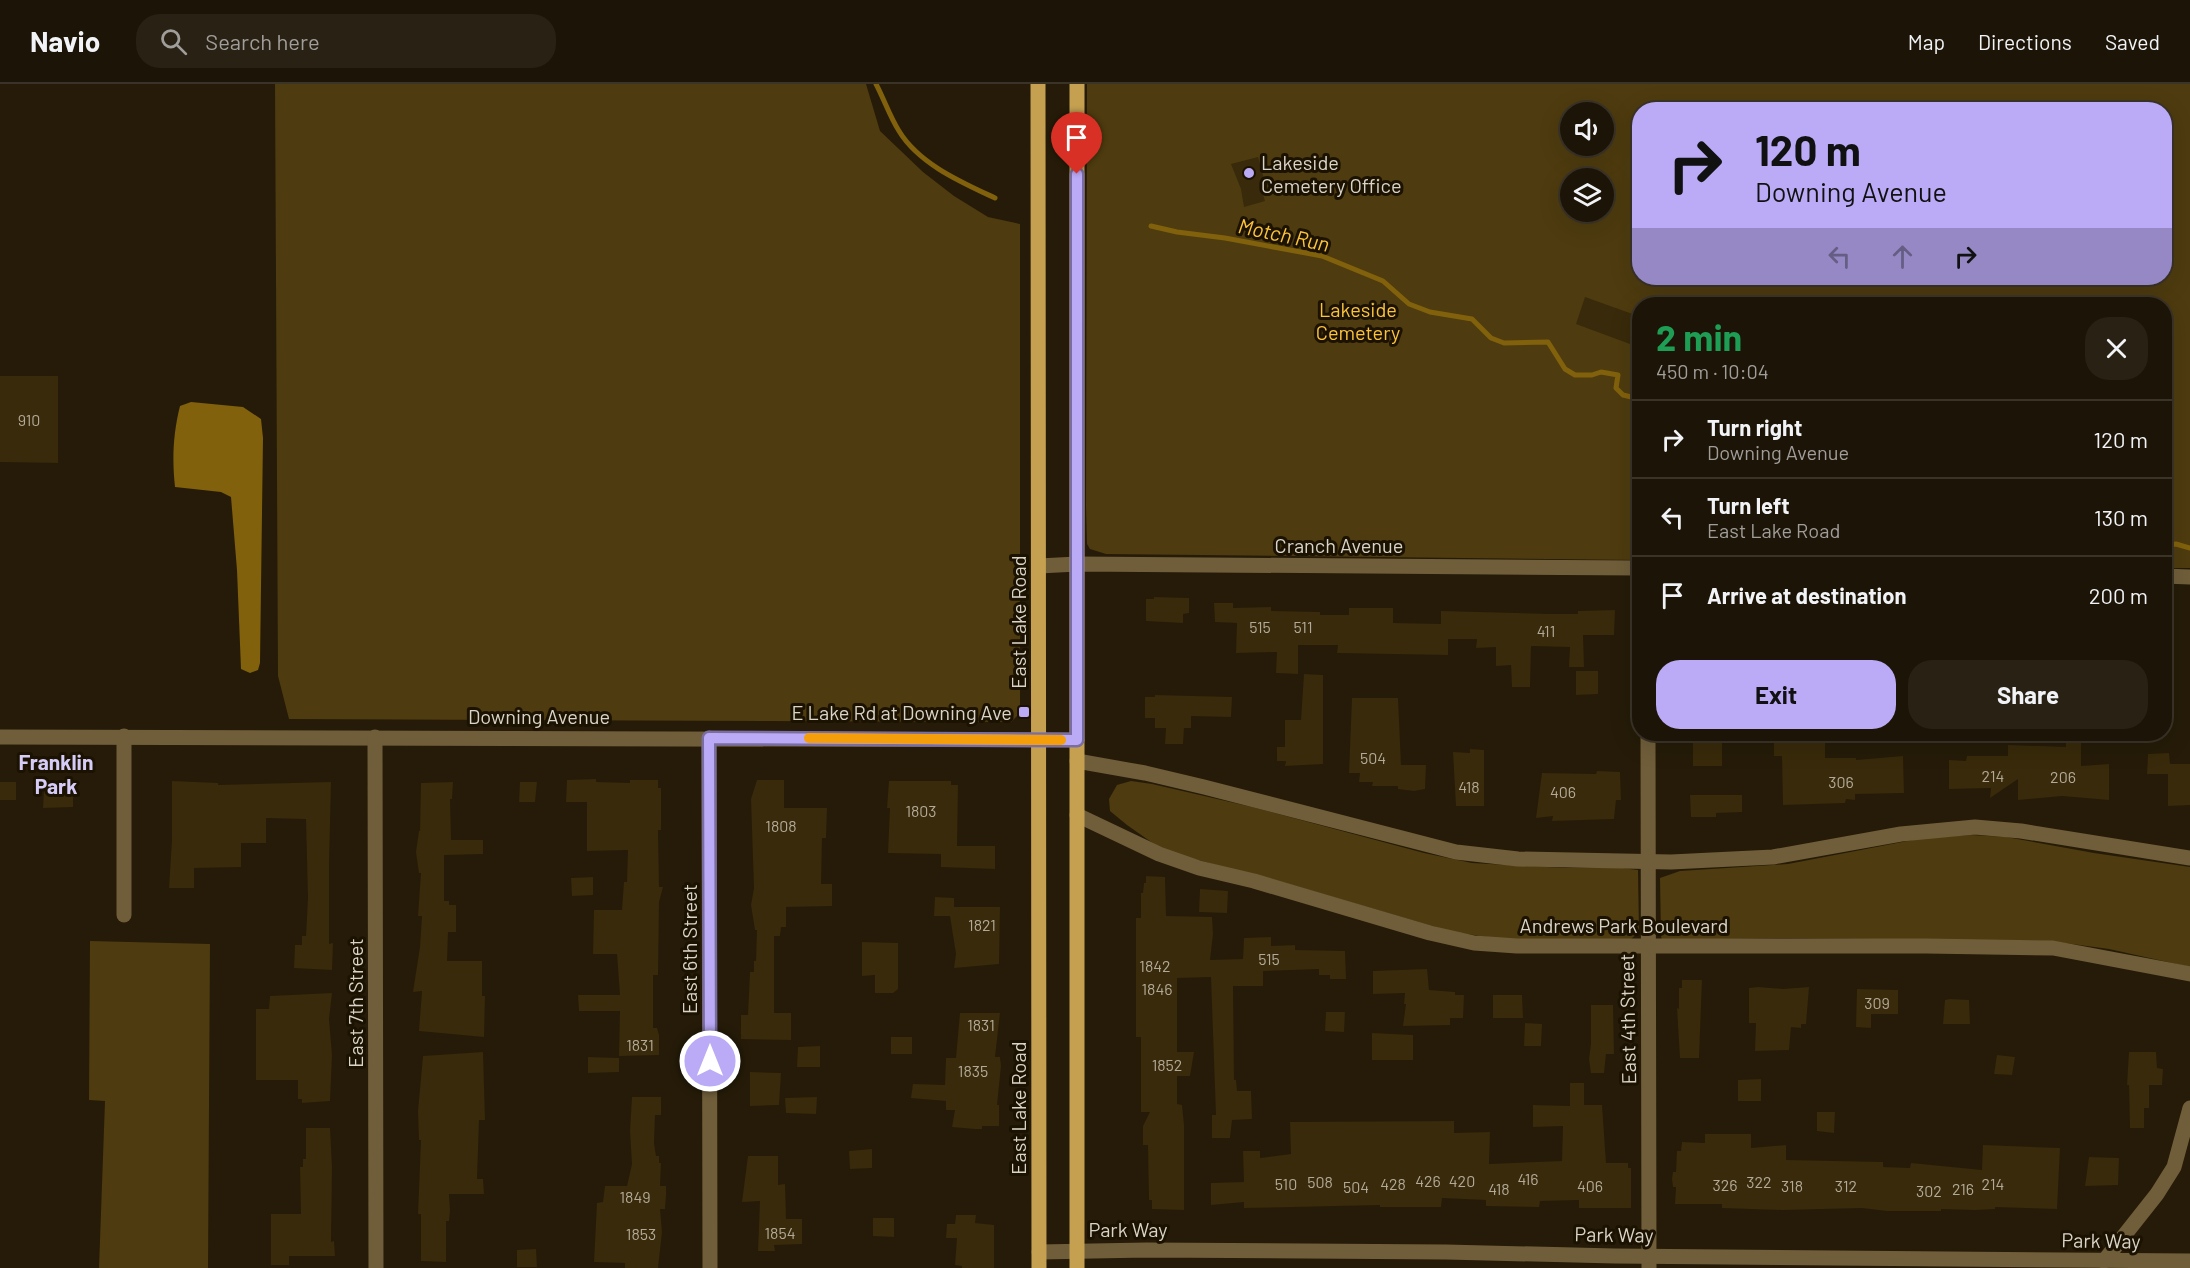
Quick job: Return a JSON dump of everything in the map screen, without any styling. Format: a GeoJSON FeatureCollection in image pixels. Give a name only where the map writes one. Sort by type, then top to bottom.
{"type":"FeatureCollection","features":[{"type":"Feature","properties":{"kind":"main road","name":"East Lake Road"},"geometry":{"type":"LineString","coordinates":[[1038,84],[1039,1268]]}},
{"type":"Feature","properties":{"kind":"main road"},"geometry":{"type":"LineString","coordinates":[[1077,84],[1077,1268]]}},
{"type":"Feature","properties":{"kind":"street","name":"Cranch Avenue"},"geometry":{"type":"LineString","coordinates":[[1039,566],[1077,564],[1632,568]]}},
{"type":"Feature","properties":{"kind":"street"},"geometry":{"type":"LineString","coordinates":[[2172,576],[2190,577]]}},
{"type":"Feature","properties":{"kind":"street","name":"Downing Avenue"},"geometry":{"type":"LineString","coordinates":[[0,736],[1077,740]]}},
{"type":"Feature","properties":{"kind":"street"},"geometry":{"type":"LineString","coordinates":[[124,736],[124,915]]}},
{"type":"Feature","properties":{"kind":"street","name":"East 7th Street"},"geometry":{"type":"LineString","coordinates":[[375,737],[376,1268]]}},
{"type":"Feature","properties":{"kind":"street","name":"East 6th Street"},"geometry":{"type":"LineString","coordinates":[[709,738],[710,1268]]}},
{"type":"Feature","properties":{"kind":"street","name":"East 4th Street"},"geometry":{"type":"LineString","coordinates":[[1648,741],[1649,1262]]}},
{"type":"Feature","properties":{"kind":"street"},"geometry":{"type":"LineString","coordinates":[[1077,761],[1164,777],[1456,852],[1518,858],[1649,861],[1773,857],[1901,834],[1975,827],[2021,831],[2190,858]]}},
{"type":"Feature","properties":{"kind":"street","name":"Andrews Park Boulevard"},"geometry":{"type":"LineString","coordinates":[[1077,815],[1158,854],[1199,868],[1254,881],[1430,933],[1474,943],[1518,946],[2053,948],[2190,974]]}},
{"type":"Feature","properties":{"kind":"street"},"geometry":{"type":"LineString","coordinates":[[2104,1261],[2157,1194],[2174,1167],[2190,1108]]}},
{"type":"Feature","properties":{"kind":"street","name":"Park Way"},"geometry":{"type":"LineString","coordinates":[[1039,1252],[1077,1250],[1446,1252],[1649,1262],[2086,1264],[2104,1261],[2190,1262]]}},
{"type":"Feature","properties":{"kind":"green space"},"geometry":{"type":"Polygon","coordinates":[[[275,84],[866,84],[880,131],[923,172],[954,196],[988,217],[1020,224],[1020,713],[1011,722],[289,719],[278,676],[275,84]]]}},
{"type":"Feature","properties":{"kind":"green space","name":"Lakeside Cemetery"},"geometry":{"type":"Polygon","coordinates":[[[1087,84],[2190,84],[2190,568],[2172,568],[2172,297],[1632,297],[1632,560],[1106,554],[1090,549],[1087,544],[1086,506],[1087,84]]]}},
{"type":"Feature","properties":{"kind":"green space"},"geometry":{"type":"Polygon","coordinates":[[[1131,781],[1252,807],[1424,853],[1472,863],[1565,868],[1613,867],[1638,870],[1639,932],[1631,939],[1522,942],[1453,932],[1292,885],[1164,851],[1110,811],[1109,799],[1117,785],[1131,781]]]}},
{"type":"Feature","properties":{"kind":"green space"},"geometry":{"type":"Polygon","coordinates":[[[1971,835],[2006,837],[2190,867],[2190,967],[2109,949],[2050,941],[1785,938],[1662,940],[1660,878],[1680,871],[1788,864],[1923,838],[1971,835]]]}},
{"type":"Feature","properties":{"kind":"green space"},"geometry":{"type":"Polygon","coordinates":[[[90,941],[210,944],[208,1268],[99,1268],[105,1101],[89,1100],[90,941]]]}},
{"type":"Feature","properties":{"kind":"shaded area"},"geometry":{"type":"Polygon","coordinates":[[[191,402],[243,407],[261,419],[263,438],[260,663],[258,670],[250,673],[241,669],[231,497],[221,492],[175,487],[174,446],[178,416],[180,406],[191,402]]]}},
{"type":"Feature","properties":{"kind":"building","name":"Lakeside Cemetery Office"},"geometry":{"type":"Polygon","coordinates":[[[1258,157],[1265,183],[1260,185],[1265,201],[1244,207],[1241,189],[1231,164],[1258,157]]]}},
{"type":"Feature","properties":{"kind":"building"},"geometry":{"type":"Polygon","coordinates":[[[1585,297],[1632,314],[1630,344],[1576,324],[1585,297]]]}},
{"type":"Feature","properties":{"kind":"building"},"geometry":{"type":"Polygon","coordinates":[[[0,376],[58,376],[58,463],[0,462],[0,376]]]}},
{"type":"Feature","properties":{"kind":"building"},"geometry":{"type":"Polygon","coordinates":[[[1154,597],[1189,598],[1189,613],[1183,614],[1183,623],[1146,621],[1146,599],[1154,599],[1154,597]]]}},
{"type":"Feature","properties":{"kind":"building"},"geometry":{"type":"Polygon","coordinates":[[[1214,603],[1233,603],[1233,608],[1271,607],[1271,611],[1320,612],[1320,615],[1349,615],[1349,608],[1393,608],[1393,623],[1441,624],[1441,611],[1578,614],[1578,611],[1615,610],[1614,635],[1583,635],[1584,667],[1569,667],[1570,647],[1531,646],[1530,687],[1512,687],[1511,665],[1496,666],[1496,647],[1476,648],[1477,639],[1448,639],[1448,655],[1337,653],[1338,645],[1298,645],[1298,674],[1276,673],[1277,652],[1236,653],[1237,623],[1215,622],[1214,603]]]}},
{"type":"Feature","properties":{"kind":"building"},"geometry":{"type":"Polygon","coordinates":[[[1576,671],[1598,671],[1598,694],[1576,695],[1576,671]]]}},
{"type":"Feature","properties":{"kind":"building"},"geometry":{"type":"Polygon","coordinates":[[[1304,674],[1323,675],[1323,764],[1285,766],[1286,761],[1277,761],[1277,747],[1285,747],[1285,720],[1301,720],[1304,674]]]}},
{"type":"Feature","properties":{"kind":"building"},"geometry":{"type":"Polygon","coordinates":[[[1155,695],[1232,697],[1231,717],[1191,716],[1191,728],[1184,728],[1183,744],[1165,744],[1166,728],[1155,728],[1155,718],[1145,718],[1145,697],[1155,697],[1155,695]]]}},
{"type":"Feature","properties":{"kind":"building"},"geometry":{"type":"Polygon","coordinates":[[[1352,698],[1398,698],[1401,765],[1426,765],[1425,789],[1414,791],[1398,789],[1398,786],[1372,786],[1373,782],[1359,782],[1360,773],[1349,773],[1352,698]]]}},
{"type":"Feature","properties":{"kind":"building"},"geometry":{"type":"Polygon","coordinates":[[[1693,741],[1722,741],[1722,766],[1693,766],[1693,741]]]}},
{"type":"Feature","properties":{"kind":"building"},"geometry":{"type":"Polygon","coordinates":[[[1774,741],[1825,741],[1825,758],[1856,758],[1856,760],[1903,756],[1904,793],[1855,794],[1855,800],[1846,799],[1845,803],[1783,805],[1782,756],[1774,756],[1774,741]]]}},
{"type":"Feature","properties":{"kind":"building"},"geometry":{"type":"Polygon","coordinates":[[[2066,741],[2081,741],[2081,766],[2109,764],[2109,800],[2062,796],[2018,800],[2018,779],[1990,798],[1991,788],[1949,789],[1949,760],[1966,761],[1967,756],[2008,756],[2008,745],[2066,747],[2066,741]]]}},
{"type":"Feature","properties":{"kind":"building"},"geometry":{"type":"Polygon","coordinates":[[[1470,749],[1484,750],[1484,806],[1456,806],[1453,752],[1470,753],[1470,749]]]}},
{"type":"Feature","properties":{"kind":"building"},"geometry":{"type":"Polygon","coordinates":[[[2169,753],[2170,764],[2190,764],[2190,805],[2168,806],[2168,774],[2147,774],[2148,754],[2169,753]]]}},
{"type":"Feature","properties":{"kind":"building"},"geometry":{"type":"Polygon","coordinates":[[[1597,771],[1620,772],[1621,800],[1616,800],[1614,819],[1552,821],[1553,816],[1536,818],[1542,773],[1596,774],[1597,771]]]}},
{"type":"Feature","properties":{"kind":"building"},"geometry":{"type":"Polygon","coordinates":[[[596,779],[596,782],[630,783],[630,780],[658,780],[658,788],[661,788],[661,830],[658,830],[659,887],[663,887],[659,902],[658,975],[653,975],[653,1028],[657,1028],[659,1035],[659,1055],[619,1056],[620,1011],[579,1011],[578,995],[620,995],[617,954],[593,954],[594,910],[622,910],[624,882],[627,882],[628,850],[587,851],[587,802],[566,802],[567,780],[596,779]]]}},
{"type":"Feature","properties":{"kind":"building"},"geometry":{"type":"Polygon","coordinates":[[[757,780],[784,780],[784,808],[827,808],[826,838],[822,838],[821,884],[832,884],[832,906],[786,907],[786,927],[781,927],[780,936],[774,936],[774,1013],[791,1013],[791,1040],[741,1039],[741,1015],[748,1015],[750,972],[754,972],[754,961],[756,961],[757,930],[755,930],[751,905],[754,888],[751,799],[757,780]]]}},
{"type":"Feature","properties":{"kind":"building"},"geometry":{"type":"Polygon","coordinates":[[[172,781],[218,783],[218,785],[331,782],[329,944],[333,943],[332,970],[294,968],[295,945],[302,945],[302,936],[306,936],[308,898],[306,819],[266,818],[266,843],[241,843],[241,867],[194,868],[194,888],[169,888],[172,781]]]}},
{"type":"Feature","properties":{"kind":"building"},"geometry":{"type":"Polygon","coordinates":[[[889,781],[951,781],[951,785],[958,785],[957,846],[995,846],[995,869],[941,867],[941,854],[888,853],[889,781]]]}},
{"type":"Feature","properties":{"kind":"building"},"geometry":{"type":"Polygon","coordinates":[[[0,782],[16,782],[16,800],[0,800],[0,782]]]}},
{"type":"Feature","properties":{"kind":"building"},"geometry":{"type":"Polygon","coordinates":[[[453,782],[452,799],[450,799],[451,840],[483,840],[483,854],[444,855],[444,901],[449,901],[449,905],[456,905],[456,932],[448,932],[447,961],[482,961],[482,996],[485,996],[484,1037],[419,1031],[422,991],[413,992],[422,916],[418,916],[421,873],[419,873],[416,852],[420,831],[421,783],[453,782]]]}},
{"type":"Feature","properties":{"kind":"building"},"geometry":{"type":"Polygon","coordinates":[[[520,782],[537,782],[535,802],[519,802],[520,782]]]}},
{"type":"Feature","properties":{"kind":"building"},"geometry":{"type":"Polygon","coordinates":[[[49,783],[73,783],[73,807],[43,808],[44,790],[49,790],[49,783]]]}},
{"type":"Feature","properties":{"kind":"building"},"geometry":{"type":"Polygon","coordinates":[[[1690,795],[1742,795],[1742,812],[1716,813],[1716,817],[1691,817],[1690,795]]]}},
{"type":"Feature","properties":{"kind":"building"},"geometry":{"type":"Polygon","coordinates":[[[1146,876],[1165,877],[1166,916],[1212,917],[1210,960],[1243,959],[1244,938],[1271,937],[1271,946],[1295,945],[1295,950],[1345,951],[1346,979],[1330,979],[1330,975],[1319,975],[1319,969],[1263,971],[1263,986],[1233,986],[1234,1080],[1236,1080],[1237,1091],[1251,1091],[1252,1119],[1232,1120],[1230,1138],[1212,1138],[1212,1115],[1216,1115],[1211,977],[1177,978],[1177,1052],[1194,1052],[1190,1076],[1177,1076],[1177,1104],[1182,1105],[1184,1125],[1184,1210],[1152,1209],[1152,1200],[1149,1200],[1148,1145],[1143,1145],[1143,1126],[1150,1112],[1141,1112],[1141,1037],[1136,1037],[1136,918],[1141,918],[1141,893],[1146,883],[1146,876]]]}},
{"type":"Feature","properties":{"kind":"building"},"geometry":{"type":"Polygon","coordinates":[[[593,877],[593,895],[572,896],[571,878],[593,877]]]}},
{"type":"Feature","properties":{"kind":"building"},"geometry":{"type":"Polygon","coordinates":[[[1200,889],[1228,891],[1227,913],[1199,912],[1200,889]]]}},
{"type":"Feature","properties":{"kind":"building"},"geometry":{"type":"Polygon","coordinates":[[[935,897],[954,898],[954,907],[1000,907],[999,964],[954,968],[956,954],[950,916],[934,916],[935,897]]]}},
{"type":"Feature","properties":{"kind":"building"},"geometry":{"type":"Polygon","coordinates":[[[862,942],[898,943],[898,989],[893,993],[875,993],[875,975],[862,976],[862,942]]]}},
{"type":"Feature","properties":{"kind":"building"},"geometry":{"type":"Polygon","coordinates":[[[1427,969],[1429,990],[1464,995],[1463,1018],[1450,1018],[1450,1025],[1403,1026],[1405,993],[1373,994],[1373,971],[1427,969]]]}},
{"type":"Feature","properties":{"kind":"building"},"geometry":{"type":"Polygon","coordinates":[[[1682,980],[1702,980],[1699,1058],[1680,1058],[1677,1008],[1679,1009],[1679,988],[1682,988],[1682,980]]]}},
{"type":"Feature","properties":{"kind":"building"},"geometry":{"type":"Polygon","coordinates":[[[1809,987],[1806,1024],[1801,1024],[1801,1028],[1791,1027],[1789,1050],[1755,1051],[1756,1023],[1749,1023],[1749,988],[1783,989],[1809,987]]]}},
{"type":"Feature","properties":{"kind":"building"},"geometry":{"type":"Polygon","coordinates":[[[1857,989],[1898,990],[1898,1014],[1871,1014],[1871,1028],[1856,1027],[1857,989]]]}},
{"type":"Feature","properties":{"kind":"building"},"geometry":{"type":"Polygon","coordinates":[[[332,993],[329,1019],[332,1055],[330,1101],[302,1103],[302,1099],[298,1099],[298,1080],[256,1080],[256,1009],[269,1009],[270,996],[332,993]]]}},
{"type":"Feature","properties":{"kind":"building"},"geometry":{"type":"Polygon","coordinates":[[[1493,995],[1522,995],[1523,1018],[1493,1018],[1493,995]]]}},
{"type":"Feature","properties":{"kind":"building"},"geometry":{"type":"Polygon","coordinates":[[[1945,1000],[1969,1000],[1970,1024],[1943,1024],[1945,1000]]]}},
{"type":"Feature","properties":{"kind":"building"},"geometry":{"type":"Polygon","coordinates":[[[1591,1005],[1613,1005],[1614,1054],[1606,1054],[1604,1073],[1591,1073],[1589,1059],[1591,1005]]]}},
{"type":"Feature","properties":{"kind":"building"},"geometry":{"type":"Polygon","coordinates":[[[1326,1012],[1345,1012],[1344,1032],[1325,1031],[1326,1012]]]}},
{"type":"Feature","properties":{"kind":"building"},"geometry":{"type":"Polygon","coordinates":[[[960,1013],[1000,1013],[995,1057],[1000,1057],[1001,1066],[997,1105],[999,1105],[999,1126],[982,1126],[982,1129],[952,1127],[955,1110],[946,1110],[946,1101],[911,1098],[913,1084],[945,1085],[946,1058],[956,1058],[960,1013]]]}},
{"type":"Feature","properties":{"kind":"building"},"geometry":{"type":"Polygon","coordinates":[[[1525,1023],[1542,1024],[1541,1046],[1524,1046],[1525,1023]]]}},
{"type":"Feature","properties":{"kind":"building"},"geometry":{"type":"Polygon","coordinates":[[[1372,1033],[1413,1035],[1413,1060],[1372,1060],[1372,1033]]]}},
{"type":"Feature","properties":{"kind":"building"},"geometry":{"type":"Polygon","coordinates":[[[891,1037],[912,1037],[912,1054],[891,1054],[891,1037]]]}},
{"type":"Feature","properties":{"kind":"building"},"geometry":{"type":"Polygon","coordinates":[[[820,1046],[820,1067],[797,1067],[798,1047],[820,1046]]]}},
{"type":"Feature","properties":{"kind":"building"},"geometry":{"type":"Polygon","coordinates":[[[483,1052],[485,1120],[479,1120],[477,1179],[483,1179],[484,1194],[449,1194],[449,1221],[446,1221],[446,1262],[421,1261],[421,1214],[418,1214],[421,1140],[419,1140],[418,1111],[423,1056],[483,1052]]]}},
{"type":"Feature","properties":{"kind":"building"},"geometry":{"type":"Polygon","coordinates":[[[2129,1052],[2156,1052],[2157,1068],[2163,1069],[2162,1085],[2149,1085],[2149,1108],[2144,1108],[2144,1128],[2130,1128],[2129,1085],[2127,1085],[2129,1052]]]}},
{"type":"Feature","properties":{"kind":"building"},"geometry":{"type":"Polygon","coordinates":[[[1997,1055],[2015,1057],[2012,1075],[1994,1074],[1997,1055]]]}},
{"type":"Feature","properties":{"kind":"building"},"geometry":{"type":"Polygon","coordinates":[[[588,1057],[619,1058],[619,1072],[588,1073],[588,1057]]]}},
{"type":"Feature","properties":{"kind":"building"},"geometry":{"type":"Polygon","coordinates":[[[750,1072],[781,1073],[779,1105],[750,1106],[750,1072]]]}},
{"type":"Feature","properties":{"kind":"building"},"geometry":{"type":"Polygon","coordinates":[[[1761,1079],[1761,1101],[1738,1101],[1738,1080],[1761,1079]]]}},
{"type":"Feature","properties":{"kind":"building"},"geometry":{"type":"Polygon","coordinates":[[[1570,1083],[1584,1083],[1584,1105],[1602,1105],[1606,1163],[1628,1163],[1628,1168],[1631,1168],[1631,1208],[1579,1208],[1579,1200],[1540,1201],[1539,1207],[1486,1206],[1486,1200],[1442,1198],[1441,1207],[1380,1207],[1380,1205],[1244,1208],[1244,1202],[1211,1205],[1211,1183],[1244,1182],[1243,1151],[1260,1151],[1260,1158],[1291,1154],[1290,1122],[1454,1121],[1454,1133],[1490,1132],[1489,1164],[1562,1161],[1563,1126],[1533,1127],[1533,1105],[1570,1106],[1570,1083]]]}},
{"type":"Feature","properties":{"kind":"building"},"geometry":{"type":"Polygon","coordinates":[[[632,1097],[661,1097],[661,1115],[655,1115],[654,1143],[656,1156],[659,1156],[659,1163],[661,1163],[660,1186],[666,1186],[666,1195],[665,1209],[660,1209],[662,1232],[658,1268],[625,1268],[625,1263],[594,1262],[597,1203],[603,1202],[605,1186],[627,1186],[632,1164],[630,1131],[632,1097]]]}},
{"type":"Feature","properties":{"kind":"building"},"geometry":{"type":"Polygon","coordinates":[[[817,1097],[816,1114],[786,1113],[785,1098],[817,1097]]]}},
{"type":"Feature","properties":{"kind":"building"},"geometry":{"type":"Polygon","coordinates":[[[1817,1112],[1835,1112],[1834,1133],[1817,1131],[1817,1112]]]}},
{"type":"Feature","properties":{"kind":"building"},"geometry":{"type":"Polygon","coordinates":[[[306,1128],[330,1128],[331,1242],[334,1241],[335,1256],[289,1256],[289,1265],[271,1265],[271,1214],[301,1214],[300,1167],[303,1167],[303,1159],[306,1159],[306,1128]]]}},
{"type":"Feature","properties":{"kind":"building"},"geometry":{"type":"Polygon","coordinates":[[[1705,1134],[1751,1134],[1751,1148],[1786,1145],[1786,1160],[1883,1162],[1883,1167],[1910,1168],[1911,1163],[1982,1170],[1983,1145],[2060,1148],[2057,1209],[1995,1207],[1995,1209],[1975,1210],[1941,1209],[1941,1211],[1887,1211],[1862,1208],[1783,1210],[1722,1208],[1722,1204],[1675,1204],[1676,1187],[1673,1187],[1672,1179],[1673,1172],[1676,1172],[1677,1151],[1681,1151],[1682,1142],[1705,1143],[1705,1134]]]}},
{"type":"Feature","properties":{"kind":"building"},"geometry":{"type":"Polygon","coordinates":[[[872,1149],[872,1168],[850,1169],[849,1151],[872,1149]]]}},
{"type":"Feature","properties":{"kind":"building"},"geometry":{"type":"Polygon","coordinates":[[[748,1156],[778,1156],[778,1185],[785,1184],[786,1219],[802,1219],[802,1244],[774,1245],[775,1251],[758,1251],[760,1201],[742,1202],[748,1156]]]}},
{"type":"Feature","properties":{"kind":"building"},"geometry":{"type":"Polygon","coordinates":[[[2089,1157],[2119,1158],[2118,1185],[2085,1186],[2089,1157]]]}},
{"type":"Feature","properties":{"kind":"building"},"geometry":{"type":"Polygon","coordinates":[[[956,1215],[976,1215],[975,1223],[994,1225],[994,1268],[962,1268],[962,1266],[955,1265],[957,1238],[946,1238],[947,1224],[955,1224],[956,1215]]]}},
{"type":"Feature","properties":{"kind":"building"},"geometry":{"type":"Polygon","coordinates":[[[873,1218],[894,1218],[894,1237],[873,1236],[873,1218]]]}},
{"type":"Feature","properties":{"kind":"building"},"geometry":{"type":"Polygon","coordinates":[[[536,1249],[537,1267],[517,1267],[517,1250],[536,1249]]]}},
{"type":"Feature","properties":{"kind":"waterway","name":"Motch Run"},"geometry":{"type":"LineString","coordinates":[[876,84],[907,143],[942,171],[995,198]]}},
{"type":"Feature","properties":{"kind":"waterway","name":"Motch Run"},"geometry":{"type":"LineString","coordinates":[[1151,226],[1322,256],[1383,281],[1409,304],[1430,312],[1472,319],[1491,338],[1504,343],[1548,342],[1565,369],[1575,375],[1592,375],[1601,372],[1618,375],[1616,388],[1623,395],[1632,397]]}},
{"type":"Feature","properties":{"kind":"waterway","name":"Motch Run"},"geometry":{"type":"LineString","coordinates":[[2172,544],[2190,548]]}},
{"type":"Feature","properties":{"kind":"slow traffic"},"geometry":{"type":"LineString","coordinates":[[809,738],[1061,740]]}},
{"type":"Feature","properties":{"kind":"place","name":"Lakeside Cemetery Office"},"geometry":{"type":"Point","coordinates":[1249,173]}},
{"type":"Feature","properties":{"kind":"place","name":"E Lake Rd at Downing Ave"},"geometry":{"type":"Point","coordinates":[1024,712]}},
{"type":"Feature","properties":{"kind":"district","name":"Franklin Park"},"geometry":{"type":"Point","coordinates":[56,773]}},
{"type":"Feature","properties":{"kind":"route"},"geometry":{"type":"LineString","coordinates":[[710,1061],[709,738],[1077,740],[1077,174]]}}]}
